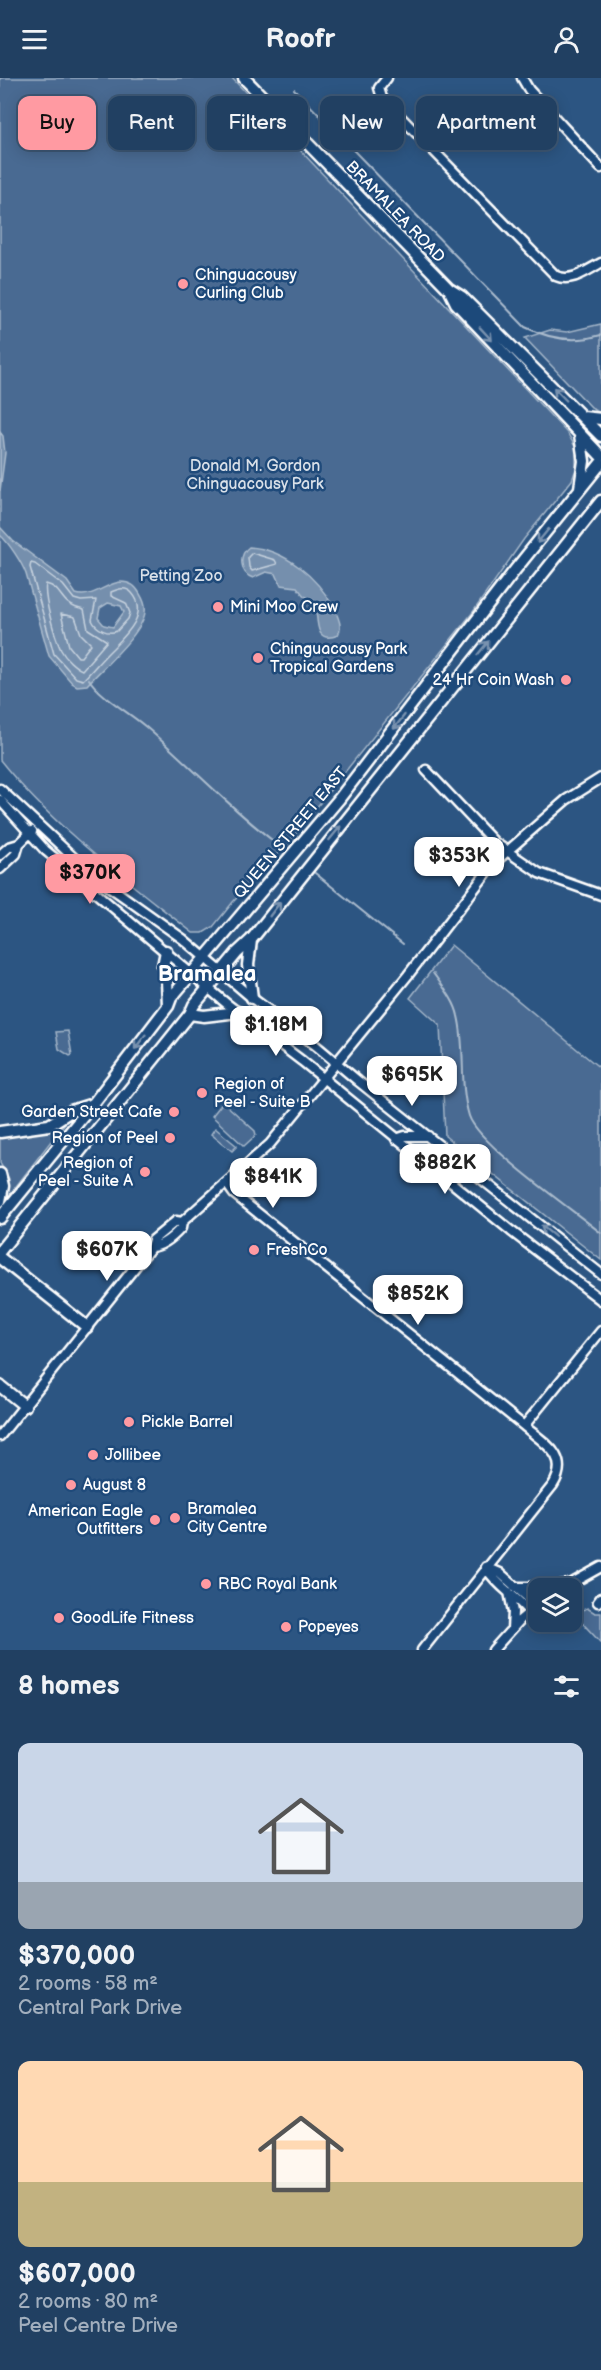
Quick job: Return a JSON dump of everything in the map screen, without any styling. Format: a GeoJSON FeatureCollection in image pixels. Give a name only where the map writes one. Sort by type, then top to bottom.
{"type":"FeatureCollection","features":[{"type":"Feature","properties":{"kind":"main road","name":"BRAMALEA ROAD"},"geometry":{"type":"LineString","coordinates":[[244,78],[449,289],[462,297],[601,436]]}},
{"type":"Feature","properties":{"kind":"main road","name":"BRAMALEA ROAD"},"geometry":{"type":"LineString","coordinates":[[449,289],[456,303],[601,456]]}},
{"type":"Feature","properties":{"kind":"main road"},"geometry":{"type":"LineString","coordinates":[[583,417],[601,419]]}},
{"type":"Feature","properties":{"kind":"main road"},"geometry":{"type":"LineString","coordinates":[[580,435],[584,461],[580,490]]}},
{"type":"Feature","properties":{"kind":"main road","name":"QUEEN STREET EAST"},"geometry":{"type":"LineString","coordinates":[[0,1218],[93,1104],[168,1006],[171,998],[339,799],[601,464]]}},
{"type":"Feature","properties":{"kind":"main road","name":"QUEEN STREET EAST"},"geometry":{"type":"LineString","coordinates":[[3,1247],[190,1014],[208,988],[251,939],[596,513],[601,501]]}},
{"type":"Feature","properties":{"kind":"main road"},"geometry":{"type":"LineString","coordinates":[[251,939],[248,965],[252,998]]}},
{"type":"Feature","properties":{"kind":"main road"},"geometry":{"type":"LineString","coordinates":[[166,951],[163,966],[167,980],[168,1006]]}},
{"type":"Feature","properties":{"kind":"main road"},"geometry":{"type":"LineString","coordinates":[[190,1014],[204,1016],[238,1012]]}},
{"type":"Feature","properties":{"kind":"main road"},"geometry":{"type":"LineString","coordinates":[[0,1132],[49,1125],[71,1111],[93,1104]]}},
{"type":"Feature","properties":{"kind":"main road"},"geometry":{"type":"LineString","coordinates":[[0,1174],[3,1186],[0,1201]]}},
{"type":"Feature","properties":{"kind":"main road"},"geometry":{"type":"LineString","coordinates":[[0,1258],[85,1330]]}},
{"type":"Feature","properties":{"kind":"main road"},"geometry":{"type":"LineString","coordinates":[[0,1266],[85,1330]]}},
{"type":"Feature","properties":{"kind":"main road"},"geometry":{"type":"LineString","coordinates":[[0,1386],[22,1408]]}},
{"type":"Feature","properties":{"kind":"main road"},"geometry":{"type":"LineString","coordinates":[[0,1395],[22,1408]]}},
{"type":"Feature","properties":{"kind":"street"},"geometry":{"type":"LineString","coordinates":[[387,78],[379,88],[382,98],[556,276],[565,279],[574,278],[601,262]]}},
{"type":"Feature","properties":{"kind":"street"},"geometry":{"type":"LineString","coordinates":[[522,78],[529,90],[601,168]]}},
{"type":"Feature","properties":{"kind":"street"},"geometry":{"type":"LineString","coordinates":[[426,770],[494,842],[506,851],[539,873],[601,895]]}},
{"type":"Feature","properties":{"kind":"street"},"geometry":{"type":"LineString","coordinates":[[0,1436],[152,1247],[153,1240],[176,1221],[182,1222],[270,1144],[408,975],[495,862],[566,800],[601,778]]}},
{"type":"Feature","properties":{"kind":"street"},"geometry":{"type":"LineString","coordinates":[[0,789],[89,872],[183,939],[252,998],[601,1274]]}},
{"type":"Feature","properties":{"kind":"street"},"geometry":{"type":"LineString","coordinates":[[0,800],[45,850],[208,988],[511,1232],[601,1300]]}},
{"type":"Feature","properties":{"kind":"street"},"geometry":{"type":"LineString","coordinates":[[0,869],[16,854],[19,844],[37,825]]}},
{"type":"Feature","properties":{"kind":"street"},"geometry":{"type":"LineString","coordinates":[[0,855],[9,847],[19,844]]}},
{"type":"Feature","properties":{"kind":"street"},"geometry":{"type":"LineString","coordinates":[[396,1139],[405,1136],[429,1136]]}},
{"type":"Feature","properties":{"kind":"street"},"geometry":{"type":"LineString","coordinates":[[226,1183],[234,1194],[524,1426],[556,1454],[560,1462],[559,1474],[554,1485],[486,1567],[422,1650]]}},
{"type":"Feature","properties":{"kind":"street"},"geometry":{"type":"LineString","coordinates":[[524,1426],[601,1331]]}},
{"type":"Feature","properties":{"kind":"street"},"geometry":{"type":"LineString","coordinates":[[486,1567],[493,1580],[513,1589],[528,1602]]}},
{"type":"Feature","properties":{"kind":"street"},"geometry":{"type":"LineString","coordinates":[[580,1578],[601,1567]]}},
{"type":"Feature","properties":{"kind":"street"},"geometry":{"type":"LineString","coordinates":[[513,1589],[528,1588]]}},
{"type":"Feature","properties":{"kind":"street"},"geometry":{"type":"LineString","coordinates":[[512,1629],[513,1589]]}},
{"type":"Feature","properties":{"kind":"street"},"geometry":{"type":"LineString","coordinates":[[493,1650],[528,1614]]}},
{"type":"Feature","properties":{"kind":"green space","name":"Donald M. Gordon Chinguacousy Park"},"geometry":{"type":"Polygon","coordinates":[[[0,78],[232,78],[249,96],[207,96],[207,150],[300,150],[568,434],[579,455],[576,455],[576,469],[572,480],[524,539],[473,612],[288,843],[213,927],[203,933],[193,933],[91,852],[43,808],[0,760],[0,78]]]}},
{"type":"Feature","properties":{"kind":"green space"},"geometry":{"type":"Polygon","coordinates":[[[601,324],[601,413],[594,410],[525,338],[550,330],[567,332],[601,324]]]}},
{"type":"Feature","properties":{"kind":"green space"},"geometry":{"type":"Polygon","coordinates":[[[451,945],[601,1069],[601,1260],[445,1136],[440,1025],[410,998],[451,945]]]}},
{"type":"Feature","properties":{"kind":"green space"},"geometry":{"type":"Polygon","coordinates":[[[68,1031],[72,1055],[70,1056],[59,1049],[56,1032],[68,1031]]]}},
{"type":"Feature","properties":{"kind":"green space"},"geometry":{"type":"Polygon","coordinates":[[[223,1102],[255,1131],[256,1135],[244,1146],[212,1116],[223,1102]]]}},
{"type":"Feature","properties":{"kind":"green space"},"geometry":{"type":"Polygon","coordinates":[[[65,1123],[7,1198],[9,1179],[0,1163],[0,1136],[43,1130],[65,1123]]]}},
{"type":"Feature","properties":{"kind":"green space"},"geometry":{"type":"Polygon","coordinates":[[[215,1128],[237,1146],[232,1151],[211,1134],[215,1128]]]}},
{"type":"Feature","properties":{"kind":"green space"},"geometry":{"type":"Polygon","coordinates":[[[587,1608],[595,1613],[601,1613],[601,1643],[582,1623],[582,1610],[587,1608]]]}},
{"type":"Feature","properties":{"kind":"water"},"geometry":{"type":"Polygon","coordinates":[[[0,432],[3,436],[5,453],[0,491],[0,432]]]}},
{"type":"Feature","properties":{"kind":"water"},"geometry":{"type":"Polygon","coordinates":[[[0,527],[13,541],[67,581],[76,594],[93,593],[121,582],[132,585],[140,594],[145,610],[143,620],[130,640],[87,685],[77,686],[72,683],[49,656],[22,564],[0,535],[0,527]],[[108,603],[100,608],[98,618],[104,625],[113,627],[124,612],[121,606],[108,603]]]}},
{"type":"Feature","properties":{"kind":"water"},"geometry":{"type":"Polygon","coordinates":[[[249,547],[275,553],[310,576],[334,608],[340,625],[338,635],[323,636],[318,626],[314,600],[304,596],[297,587],[281,585],[276,574],[266,572],[253,578],[245,573],[242,559],[245,550],[249,547]]]}},
{"type":"Feature","properties":{"kind":"waterway"},"geometry":{"type":"LineString","coordinates":[[294,89],[525,327],[562,338],[582,339],[601,335]]}},
{"type":"Feature","properties":{"kind":"waterway"},"geometry":{"type":"LineString","coordinates":[[89,679],[100,692],[146,727],[246,819],[281,847]]}},
{"type":"Feature","properties":{"kind":"waterway"},"geometry":{"type":"LineString","coordinates":[[315,873],[403,944]]}},
{"type":"Feature","properties":{"kind":"waterway"},"geometry":{"type":"LineString","coordinates":[[433,973],[448,993],[456,1010],[462,1040],[466,1104],[469,1116],[476,1128],[508,1160],[601,1233]]}},
{"type":"Feature","properties":{"kind":"place","name":"Chinguacousy Curling Club"},"geometry":{"type":"Point","coordinates":[183,284]}},
{"type":"Feature","properties":{"kind":"place","name":"Mini Moo Crew"},"geometry":{"type":"Point","coordinates":[218,607]}},
{"type":"Feature","properties":{"kind":"place","name":"Chinguacousy Park Tropical Gardens"},"geometry":{"type":"Point","coordinates":[258,658]}},
{"type":"Feature","properties":{"kind":"place","name":"24 Hr Coin Wash"},"geometry":{"type":"Point","coordinates":[566,680]}},
{"type":"Feature","properties":{"kind":"place","name":"Region of Peel - Suite B"},"geometry":{"type":"Point","coordinates":[202,1093]}},
{"type":"Feature","properties":{"kind":"place","name":"Garden Street Cafe"},"geometry":{"type":"Point","coordinates":[174,1112]}},
{"type":"Feature","properties":{"kind":"place","name":"Region of Peel"},"geometry":{"type":"Point","coordinates":[170,1138]}},
{"type":"Feature","properties":{"kind":"place","name":"Region of Peel - Suite A"},"geometry":{"type":"Point","coordinates":[145,1172]}},
{"type":"Feature","properties":{"kind":"place","name":"FreshCo"},"geometry":{"type":"Point","coordinates":[254,1250]}},
{"type":"Feature","properties":{"kind":"place","name":"Pickle Barrel"},"geometry":{"type":"Point","coordinates":[129,1422]}},
{"type":"Feature","properties":{"kind":"place","name":"Jollibee"},"geometry":{"type":"Point","coordinates":[93,1455]}},
{"type":"Feature","properties":{"kind":"place","name":"August 8"},"geometry":{"type":"Point","coordinates":[71,1485]}},
{"type":"Feature","properties":{"kind":"place","name":"Bramalea City Centre"},"geometry":{"type":"Point","coordinates":[175,1518]}},
{"type":"Feature","properties":{"kind":"place","name":"American Eagle Outfitters"},"geometry":{"type":"Point","coordinates":[155,1520]}},
{"type":"Feature","properties":{"kind":"place","name":"RBC Royal Bank"},"geometry":{"type":"Point","coordinates":[206,1584]}},
{"type":"Feature","properties":{"kind":"place","name":"GoodLife Fitness"},"geometry":{"type":"Point","coordinates":[59,1618]}},
{"type":"Feature","properties":{"kind":"place","name":"Popeyes"},"geometry":{"type":"Point","coordinates":[286,1627]}},
{"type":"Feature","properties":{"kind":"district","name":"Bramalea"},"geometry":{"type":"Point","coordinates":[207,974]}},
{"type":"Feature","properties":{"kind":"park label","name":"Petting Zoo"},"geometry":{"type":"Point","coordinates":[181,576]}}]}
